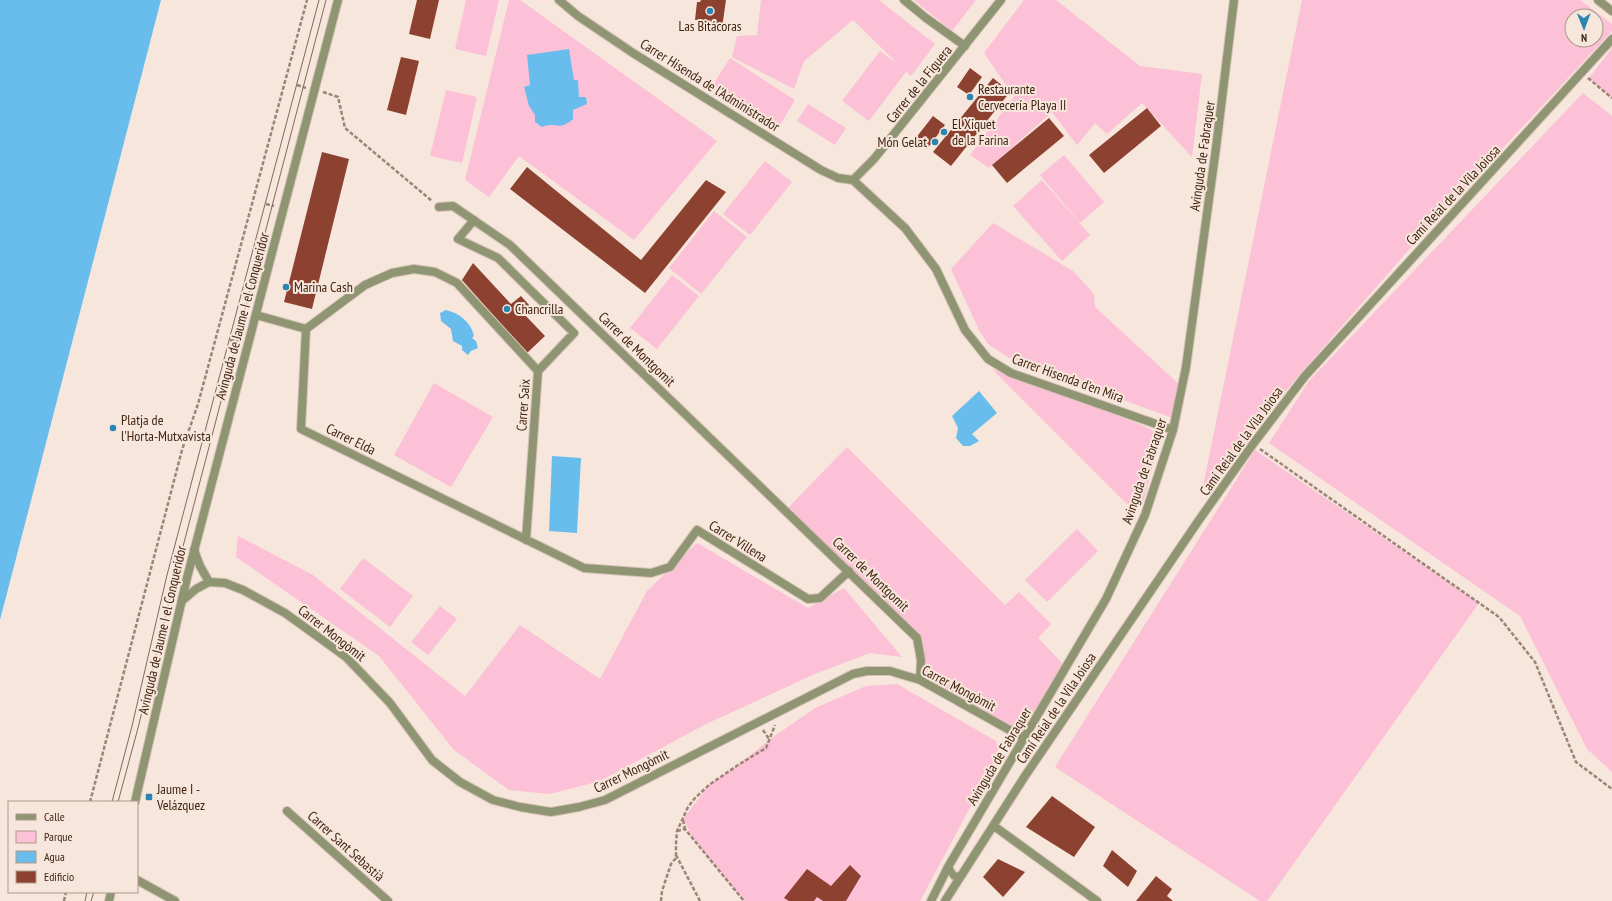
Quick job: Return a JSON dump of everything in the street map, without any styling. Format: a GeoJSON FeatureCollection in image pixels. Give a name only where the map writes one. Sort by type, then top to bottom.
{"type":"FeatureCollection","features":[{"type":"Feature","properties":{"kind":"street","name":"Avinguda de Jaume I el Conqueridor"},"geometry":{"type":"LineString","coordinates":[[135,801],[194,550],[338,0]]}},
{"type":"Feature","properties":{"kind":"street","name":"Carrer Hisenda de l'Administrador"},"geometry":{"type":"LineString","coordinates":[[559,0],[578,16],[633,53],[821,170],[838,178],[853,180]]}},
{"type":"Feature","properties":{"kind":"street"},"geometry":{"type":"LineString","coordinates":[[904,0],[926,18],[966,46]]}},
{"type":"Feature","properties":{"kind":"street","name":"Carrer de la Figuera"},"geometry":{"type":"LineString","coordinates":[[853,180],[874,159],[966,46],[1001,0]]}},
{"type":"Feature","properties":{"kind":"street","name":"Avinguda de Fabraquer"},"geometry":{"type":"LineString","coordinates":[[931,901],[948,868],[1106,599],[1146,515],[1173,430],[1186,368],[1216,148],[1234,0]]}},
{"type":"Feature","properties":{"kind":"street"},"geometry":{"type":"LineString","coordinates":[[1598,0],[1612,11]]}},
{"type":"Feature","properties":{"kind":"street","name":"Camí Reial de la Vila Joiosa"},"geometry":{"type":"LineString","coordinates":[[945,901],[1025,776],[1176,553],[1253,444],[1305,376],[1612,39]]}},
{"type":"Feature","properties":{"kind":"street","name":"Carrer Hisenda d'en Mira"},"geometry":{"type":"LineString","coordinates":[[853,180],[900,223],[936,269],[965,330],[988,359],[1011,373],[1173,430]]}},
{"type":"Feature","properties":{"kind":"street","name":"Carrer de Montgomit"},"geometry":{"type":"LineString","coordinates":[[439,207],[453,206],[510,245],[849,571],[917,638],[922,660],[920,680]]}},
{"type":"Feature","properties":{"kind":"street"},"geometry":{"type":"LineString","coordinates":[[474,220],[458,239],[498,258],[574,333],[538,371]]}},
{"type":"Feature","properties":{"kind":"street","name":"Carrer Saix"},"geometry":{"type":"LineString","coordinates":[[306,329],[365,285],[392,273],[414,269],[435,272],[457,284],[538,371],[526,540]]}},
{"type":"Feature","properties":{"kind":"street"},"geometry":{"type":"LineString","coordinates":[[256,315],[306,329]]}},
{"type":"Feature","properties":{"kind":"street","name":"Carrer Elda"},"geometry":{"type":"LineString","coordinates":[[306,329],[301,429],[526,540]]}},
{"type":"Feature","properties":{"kind":"street","name":"Carrer Villena"},"geometry":{"type":"LineString","coordinates":[[526,540],[584,568],[651,573],[670,567],[697,530],[808,599],[820,598],[849,571]]}},
{"type":"Feature","properties":{"kind":"street"},"geometry":{"type":"LineString","coordinates":[[182,600],[196,589],[209,582],[200,566],[194,550]]}},
{"type":"Feature","properties":{"kind":"street","name":"Carrer Mongòmit"},"geometry":{"type":"LineString","coordinates":[[209,582],[226,583],[243,590],[285,613],[346,657],[390,703],[432,760],[460,782],[493,800],[520,807],[551,812],[605,800],[853,674],[867,671],[890,671],[920,680],[1024,738]]}},
{"type":"Feature","properties":{"kind":"street","name":"Carrer Sant Sebastià"},"geometry":{"type":"LineString","coordinates":[[287,811],[388,901]]}},
{"type":"Feature","properties":{"kind":"street"},"geometry":{"type":"LineString","coordinates":[[994,826],[1096,901]]}},
{"type":"Feature","properties":{"kind":"street"},"geometry":{"type":"LineString","coordinates":[[138,881],[175,901]]}},
{"type":"Feature","properties":{"kind":"lane"},"geometry":{"type":"LineString","coordinates":[[948,868],[954,876],[961,876]]}},
{"type":"Feature","properties":{"kind":"path"},"geometry":{"type":"LineString","coordinates":[[90,801],[182,450],[198,404],[307,0]]}},
{"type":"Feature","properties":{"kind":"path"},"geometry":{"type":"LineString","coordinates":[[1583,72],[1612,98]]}},
{"type":"Feature","properties":{"kind":"path"},"geometry":{"type":"LineString","coordinates":[[297,85],[338,97],[345,128],[439,207]]}},
{"type":"Feature","properties":{"kind":"path"},"geometry":{"type":"LineString","coordinates":[[1253,444],[1499,617],[1535,662],[1576,762],[1612,789]]}},
{"type":"Feature","properties":{"kind":"path"},"geometry":{"type":"LineString","coordinates":[[661,901],[662,891],[676,855],[677,831],[682,819],[695,798],[709,784],[766,748],[780,711]]}},
{"type":"Feature","properties":{"kind":"path"},"geometry":{"type":"LineString","coordinates":[[682,819],[685,829],[744,901]]}},
{"type":"Feature","properties":{"kind":"path"},"geometry":{"type":"LineString","coordinates":[[677,831],[685,829]]}},
{"type":"Feature","properties":{"kind":"path"},"geometry":{"type":"LineString","coordinates":[[676,855],[700,901]]}},
{"type":"Feature","properties":{"kind":"green space"},"geometry":{"type":"Polygon","coordinates":[[[466,0],[499,0],[486,56],[455,49],[466,0]]]}},
{"type":"Feature","properties":{"kind":"green space"},"geometry":{"type":"Polygon","coordinates":[[[509,0],[520,0],[717,141],[634,240],[519,156],[489,197],[465,180],[509,0]]]}},
{"type":"Feature","properties":{"kind":"green space"},"geometry":{"type":"Polygon","coordinates":[[[761,0],[879,0],[935,44],[911,76],[906,72],[869,121],[842,101],[880,51],[898,64],[853,20],[804,61],[794,89],[732,57],[737,36],[757,35],[761,0]]]}},
{"type":"Feature","properties":{"kind":"green space"},"geometry":{"type":"Polygon","coordinates":[[[914,0],[976,0],[952,31],[914,0]]]}},
{"type":"Feature","properties":{"kind":"green space"},"geometry":{"type":"Polygon","coordinates":[[[1024,0],[1056,0],[1140,66],[1202,74],[1192,157],[1142,103],[1107,134],[1095,123],[1077,145],[1052,112],[989,168],[970,155],[1014,97],[984,53],[1024,0]]]}},
{"type":"Feature","properties":{"kind":"green space"},"geometry":{"type":"Polygon","coordinates":[[[1302,0],[1580,0],[1591,8],[1564,8],[1564,48],[1596,48],[1420,237],[1301,373],[1202,491],[1302,0]]]}},
{"type":"Feature","properties":{"kind":"green space"},"geometry":{"type":"Polygon","coordinates":[[[1604,18],[1612,24],[1612,31],[1604,40],[1604,18]]]}},
{"type":"Feature","properties":{"kind":"green space"},"geometry":{"type":"Polygon","coordinates":[[[1612,48],[1612,98],[1589,78],[1612,48]]]}},
{"type":"Feature","properties":{"kind":"green space"},"geometry":{"type":"Polygon","coordinates":[[[730,58],[795,100],[777,130],[711,88],[730,58]]]}},
{"type":"Feature","properties":{"kind":"green space"},"geometry":{"type":"Polygon","coordinates":[[[446,90],[477,97],[462,163],[430,156],[446,90]]]}},
{"type":"Feature","properties":{"kind":"green space"},"geometry":{"type":"Polygon","coordinates":[[[1583,93],[1612,116],[1612,772],[1587,749],[1520,616],[1269,443],[1309,381],[1583,93]]]}},
{"type":"Feature","properties":{"kind":"green space"},"geometry":{"type":"Polygon","coordinates":[[[808,104],[846,128],[835,145],[797,121],[808,104]]]}},
{"type":"Feature","properties":{"kind":"green space"},"geometry":{"type":"Polygon","coordinates":[[[1064,155],[1104,202],[1080,223],[1040,175],[1064,155]]]}},
{"type":"Feature","properties":{"kind":"green space"},"geometry":{"type":"Polygon","coordinates":[[[765,161],[792,182],[750,235],[723,214],[765,161]]]}},
{"type":"Feature","properties":{"kind":"green space"},"geometry":{"type":"Polygon","coordinates":[[[1042,180],[1090,235],[1062,261],[1013,206],[1042,180]]]}},
{"type":"Feature","properties":{"kind":"green space"},"geometry":{"type":"Polygon","coordinates":[[[714,211],[747,237],[701,294],[669,268],[714,211]]]}},
{"type":"Feature","properties":{"kind":"green space"},"geometry":{"type":"Polygon","coordinates":[[[993,223],[1073,271],[1094,294],[1095,307],[1182,387],[1175,419],[1009,358],[988,344],[979,330],[951,269],[993,223]]]}},
{"type":"Feature","properties":{"kind":"green space"},"geometry":{"type":"Polygon","coordinates":[[[672,275],[699,296],[657,349],[630,328],[672,275]]]}},
{"type":"Feature","properties":{"kind":"green space"},"geometry":{"type":"Polygon","coordinates":[[[992,369],[1132,421],[1152,430],[1159,444],[1143,502],[1134,498],[1130,505],[1126,503],[992,369]]]}},
{"type":"Feature","properties":{"kind":"green space"},"geometry":{"type":"Polygon","coordinates":[[[434,383],[493,417],[451,487],[394,455],[434,383]]]}},
{"type":"Feature","properties":{"kind":"green space"},"geometry":{"type":"Polygon","coordinates":[[[847,447],[1005,605],[1019,592],[1051,624],[1038,638],[1066,667],[1024,738],[920,680],[917,638],[786,510],[847,447]]]}},
{"type":"Feature","properties":{"kind":"green space"},"geometry":{"type":"Polygon","coordinates":[[[1255,450],[1479,603],[1267,901],[1260,901],[1055,767],[1255,450]]]}},
{"type":"Feature","properties":{"kind":"green space"},"geometry":{"type":"Polygon","coordinates":[[[1077,529],[1098,551],[1047,602],[1025,580],[1077,529]]]}},
{"type":"Feature","properties":{"kind":"green space"},"geometry":{"type":"Polygon","coordinates":[[[238,536],[313,575],[465,696],[520,625],[600,679],[647,591],[697,543],[808,608],[844,588],[902,657],[870,653],[815,674],[706,724],[600,781],[550,794],[509,790],[454,750],[379,656],[236,557],[238,536]]]}},
{"type":"Feature","properties":{"kind":"green space"},"geometry":{"type":"Polygon","coordinates":[[[363,558],[413,596],[390,627],[340,589],[363,558]]]}},
{"type":"Feature","properties":{"kind":"green space"},"geometry":{"type":"Polygon","coordinates":[[[440,606],[457,619],[428,655],[411,642],[440,606]]]}},
{"type":"Feature","properties":{"kind":"green space"},"geometry":{"type":"Polygon","coordinates":[[[897,684],[996,741],[998,749],[997,757],[920,901],[744,901],[694,840],[683,819],[709,785],[815,708],[866,686],[897,684]]]}},
{"type":"Feature","properties":{"kind":"water"},"geometry":{"type":"Polygon","coordinates":[[[0,0],[161,0],[0,620],[0,0]]]}},
{"type":"Feature","properties":{"kind":"water"},"geometry":{"type":"Polygon","coordinates":[[[569,49],[574,80],[578,80],[579,97],[586,97],[587,104],[573,110],[573,119],[568,123],[561,126],[547,125],[542,127],[535,122],[535,115],[529,106],[524,87],[530,85],[527,55],[569,49]]]}},
{"type":"Feature","properties":{"kind":"water"},"geometry":{"type":"Polygon","coordinates":[[[446,310],[460,316],[470,326],[474,336],[472,338],[476,341],[478,348],[471,351],[468,355],[462,350],[462,346],[453,341],[451,329],[441,321],[440,313],[446,310]]]}},
{"type":"Feature","properties":{"kind":"water"},"geometry":{"type":"Polygon","coordinates":[[[979,391],[997,413],[972,434],[979,441],[970,446],[963,446],[956,438],[958,428],[952,416],[979,391]]]}},
{"type":"Feature","properties":{"kind":"water"},"geometry":{"type":"Polygon","coordinates":[[[552,456],[581,458],[577,533],[549,531],[552,456]]]}},
{"type":"Feature","properties":{"kind":"building"},"geometry":{"type":"Polygon","coordinates":[[[417,0],[439,0],[430,39],[409,34],[417,0]]]}},
{"type":"Feature","properties":{"kind":"building","name":"Las Bitácoras"},"geometry":{"type":"Polygon","coordinates":[[[701,0],[726,0],[722,28],[698,24],[698,20],[695,20],[697,2],[700,2],[701,0]]]}},
{"type":"Feature","properties":{"kind":"building"},"geometry":{"type":"Polygon","coordinates":[[[401,57],[419,61],[406,115],[387,110],[401,57]]]}},
{"type":"Feature","properties":{"kind":"building"},"geometry":{"type":"Polygon","coordinates":[[[970,68],[982,77],[969,95],[957,87],[970,68]]]}},
{"type":"Feature","properties":{"kind":"building"},"geometry":{"type":"Polygon","coordinates":[[[993,78],[1010,92],[951,166],[933,152],[993,78]]]}},
{"type":"Feature","properties":{"kind":"building"},"geometry":{"type":"Polygon","coordinates":[[[1147,108],[1161,126],[1104,173],[1089,155],[1147,108]]]}},
{"type":"Feature","properties":{"kind":"building"},"geometry":{"type":"Polygon","coordinates":[[[933,116],[945,125],[927,149],[915,139],[933,116]]]}},
{"type":"Feature","properties":{"kind":"building"},"geometry":{"type":"Polygon","coordinates":[[[1049,118],[1064,136],[1007,183],[992,165],[1049,118]]]}},
{"type":"Feature","properties":{"kind":"building"},"geometry":{"type":"Polygon","coordinates":[[[322,152],[349,159],[312,309],[284,302],[322,152]]]}},
{"type":"Feature","properties":{"kind":"building"},"geometry":{"type":"Polygon","coordinates":[[[527,167],[641,260],[706,180],[726,192],[645,293],[510,189],[527,167]]]}},
{"type":"Feature","properties":{"kind":"building","name":"Chancrilla"},"geometry":{"type":"Polygon","coordinates":[[[473,263],[511,304],[521,296],[530,306],[523,313],[545,336],[527,353],[462,280],[473,263]]]}},
{"type":"Feature","properties":{"kind":"building"},"geometry":{"type":"Polygon","coordinates":[[[1052,796],[1095,827],[1074,857],[1026,827],[1052,796]]]}},
{"type":"Feature","properties":{"kind":"building"},"geometry":{"type":"Polygon","coordinates":[[[1112,850],[1137,871],[1128,887],[1103,866],[1112,850]]]}},
{"type":"Feature","properties":{"kind":"building"},"geometry":{"type":"Polygon","coordinates":[[[998,859],[1025,872],[1003,897],[983,877],[998,859]]]}},
{"type":"Feature","properties":{"kind":"building"},"geometry":{"type":"Polygon","coordinates":[[[850,865],[861,876],[846,901],[823,901],[817,897],[814,901],[789,901],[784,898],[807,869],[831,886],[850,865]]]}},
{"type":"Feature","properties":{"kind":"building"},"geometry":{"type":"Polygon","coordinates":[[[1156,876],[1172,889],[1167,896],[1173,901],[1136,901],[1156,876]]]}},
{"type":"Feature","properties":{"kind":"tram line"},"geometry":{"type":"LineString","coordinates":[[112,801],[132,726],[167,575],[319,0]]}},
{"type":"Feature","properties":{"kind":"tram line"},"geometry":{"type":"LineString","coordinates":[[118,801],[138,728],[175,577],[326,0]]}},
{"type":"Feature","properties":{"kind":"tram line"},"geometry":{"type":"LineString","coordinates":[[85,901],[87,893]]}},
{"type":"Feature","properties":{"kind":"tram line"},"geometry":{"type":"LineString","coordinates":[[91,901],[94,893]]}},
{"type":"Feature","properties":{"kind":"place","name":"Las Bitácoras"},"geometry":{"type":"Point","coordinates":[710,11]}},
{"type":"Feature","properties":{"kind":"place","name":"Restaurante Cervecería Playa II"},"geometry":{"type":"Point","coordinates":[970,97]}},
{"type":"Feature","properties":{"kind":"place","name":"El Xiquet de la Farina"},"geometry":{"type":"Point","coordinates":[944,132]}},
{"type":"Feature","properties":{"kind":"place","name":"Món Gelat"},"geometry":{"type":"Point","coordinates":[935,142]}},
{"type":"Feature","properties":{"kind":"place","name":"Marina Cash"},"geometry":{"type":"Point","coordinates":[286,287]}},
{"type":"Feature","properties":{"kind":"place","name":"Chancrilla"},"geometry":{"type":"Point","coordinates":[507,309]}},
{"type":"Feature","properties":{"kind":"place","name":"Platja de l'Horta-Mutxavista"},"geometry":{"type":"Point","coordinates":[113,428]}},
{"type":"Feature","properties":{"kind":"place","name":"Jaume I - Velázquez"},"geometry":{"type":"Point","coordinates":[149,797]}}]}
